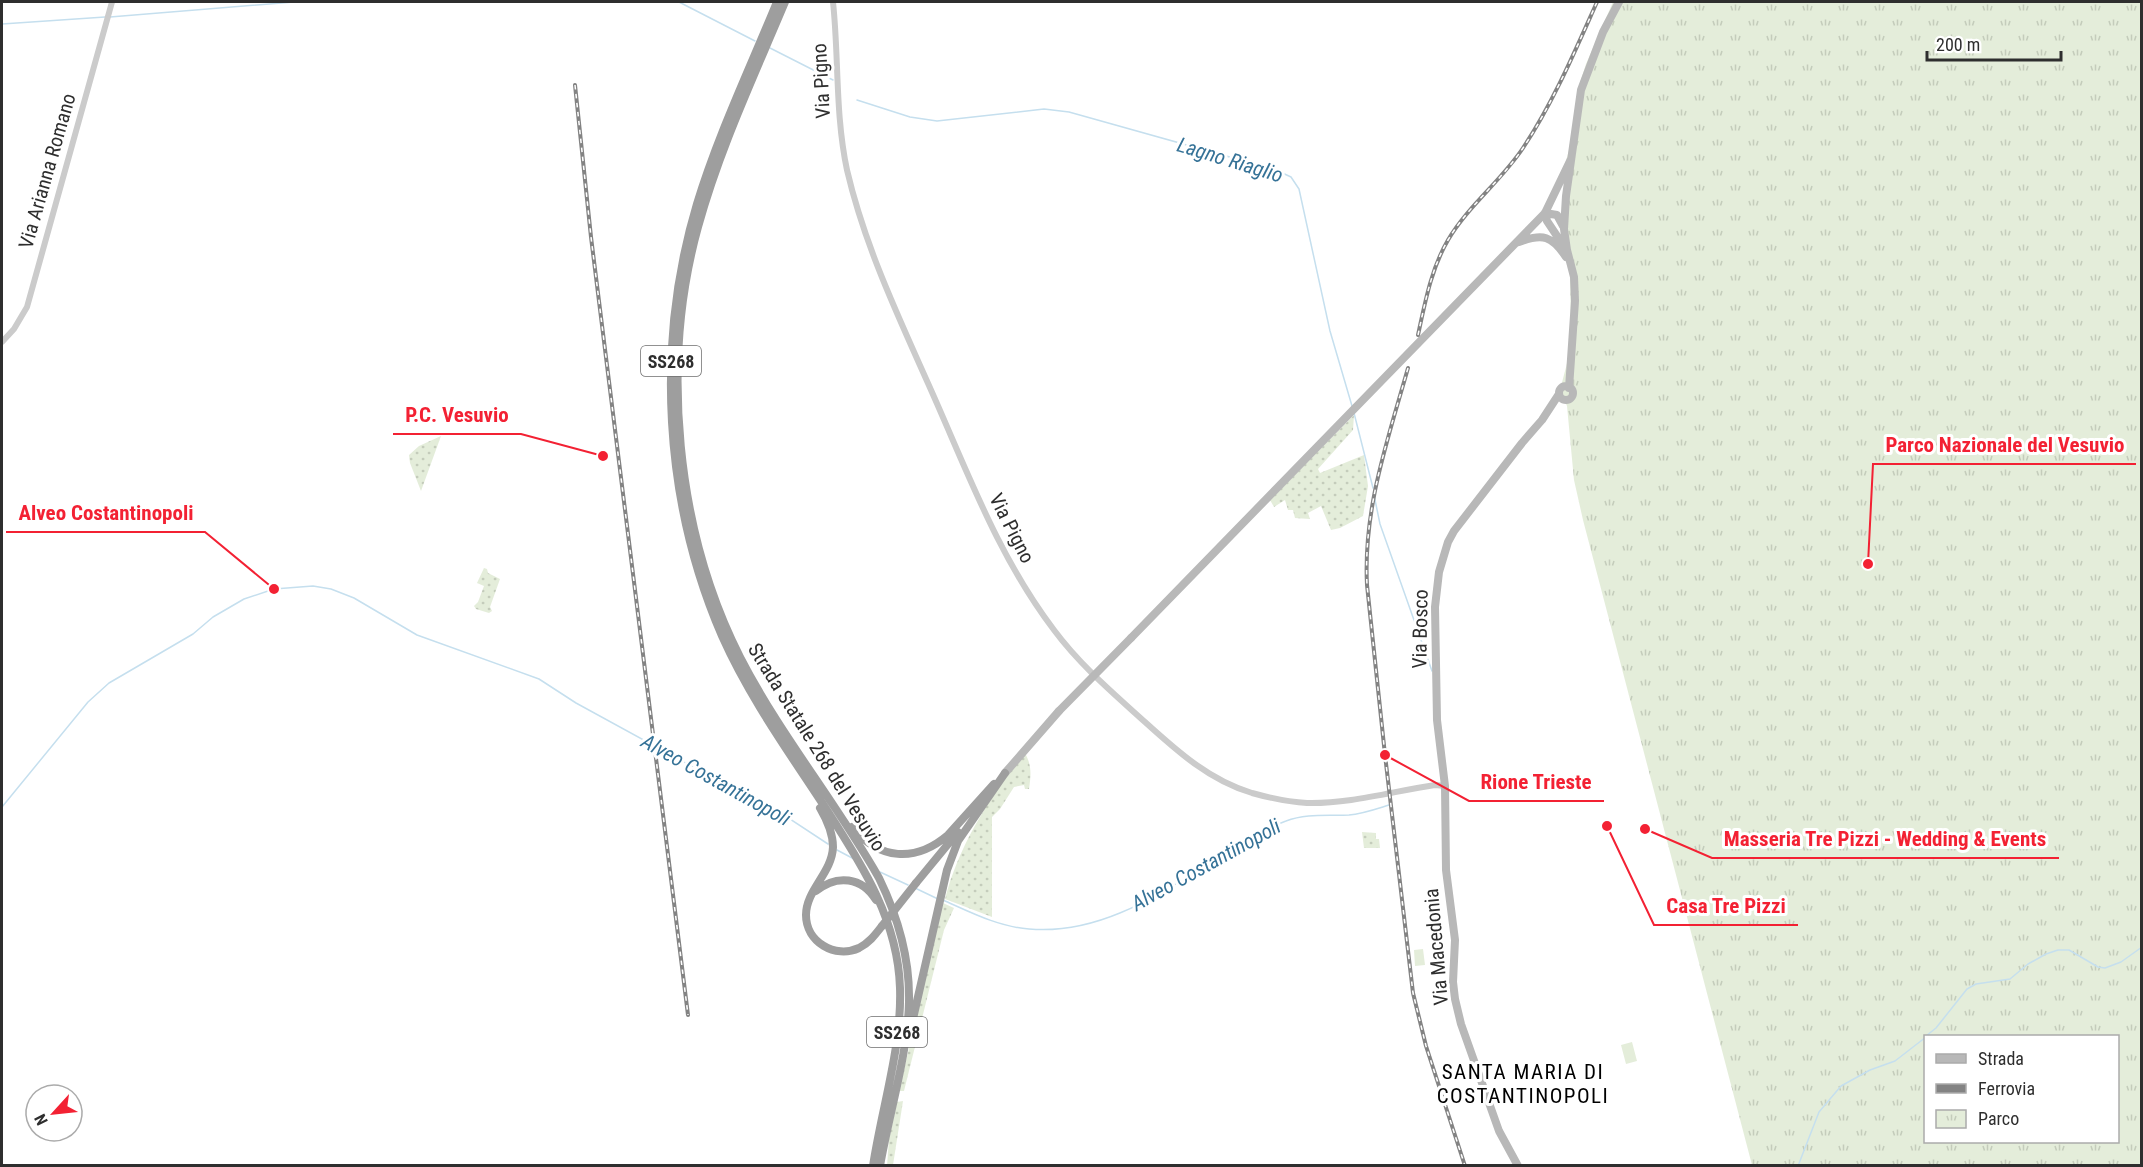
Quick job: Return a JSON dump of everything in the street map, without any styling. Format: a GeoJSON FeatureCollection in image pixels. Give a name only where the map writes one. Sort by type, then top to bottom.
{"type":"FeatureCollection","features":[{"type":"Feature","properties":{"kind":"highway","name":"Strada Statale 268 del Vesuvio"},"geometry":{"type":"LineString","coordinates":[[777,2],[715,152],[695,211],[683,257],[675,306],[670,377],[673,435],[688,528],[707,596],[721,633],[741,673],[795,761],[855,854],[879,878],[898,925],[908,970],[909,1005],[901,1058],[873,1166]]}},
{"type":"Feature","properties":{"kind":"highway","name":"Strada Statale 268 del Vesuvio"},"geometry":{"type":"LineString","coordinates":[[785,2],[719,164],[697,230],[683,305],[678,378],[680,434],[695,527],[714,594],[740,656],[868,867],[890,928],[899,972],[899,1020],[891,1091]]}},
{"type":"Feature","properties":{"kind":"highway"},"geometry":{"type":"LineString","coordinates":[[795,747],[854,829],[875,847],[892,853],[921,851],[939,842],[953,831],[978,800],[1005,773]]}},
{"type":"Feature","properties":{"kind":"highway"},"geometry":{"type":"LineString","coordinates":[[795,761],[827,821],[833,842],[827,868],[807,907],[808,925],[811,934],[824,946],[839,952],[856,949],[870,940],[1005,773]]}},
{"type":"Feature","properties":{"kind":"highway"},"geometry":{"type":"LineString","coordinates":[[901,1058],[910,1029],[947,870],[958,841],[1005,773]]}},
{"type":"Feature","properties":{"kind":"highway"},"geometry":{"type":"LineString","coordinates":[[813,893],[825,884],[841,879],[864,886],[874,898],[882,915],[899,972]]}},
{"type":"Feature","properties":{"kind":"highway","name":"Strada Statale 268 del Vesuvio"},"geometry":{"type":"LineString","coordinates":[[880,1166],[888,1103]]}},
{"type":"Feature","properties":{"kind":"main road","name":"Via Bosco"},"geometry":{"type":"LineString","coordinates":[[1445,786],[1435,690],[1435,596],[1439,572],[1448,542],[1454,531],[1562,394],[1570,366],[1575,301],[1564,229],[1566,196],[1581,90],[1597,46],[1619,2]]}},
{"type":"Feature","properties":{"kind":"main road","name":"Via Bosco"},"geometry":{"type":"LineString","coordinates":[[1567,250],[1547,221],[1545,213],[1571,159]]}},
{"type":"Feature","properties":{"kind":"main road"},"geometry":{"type":"LineString","coordinates":[[1005,773],[1059,711],[1545,213],[1557,215],[1564,229]]}},
{"type":"Feature","properties":{"kind":"main road"},"geometry":{"type":"LineString","coordinates":[[1518,242],[1537,236],[1544,237],[1553,241],[1571,264]]}},
{"type":"Feature","properties":{"kind":"main road","name":"Via Macedonia"},"geometry":{"type":"LineString","coordinates":[[1445,786],[1445,846],[1455,940],[1453,982],[1455,999],[1461,1024],[1504,1141],[1518,1166]]}},
{"type":"Feature","properties":{"kind":"street","name":"Via Arianna Romano"},"geometry":{"type":"LineString","coordinates":[[2,342],[14,329],[27,307],[112,2]]}},
{"type":"Feature","properties":{"kind":"street","name":"Via Pigno"},"geometry":{"type":"LineString","coordinates":[[833,2],[841,134],[852,186],[869,244],[995,536],[1028,594],[1055,632],[1105,686],[1183,757],[1203,770],[1249,792],[1307,803],[1335,801],[1435,784],[1445,786]]}},
{"type":"Feature","properties":{"kind":"green space"},"geometry":{"type":"Polygon","coordinates":[[[1613,2],[2141,2],[2141,1165],[1752,1165],[1574,480],[1567,406],[1560,390],[1570,352],[1571,329],[1564,168],[1579,86],[1613,2]]]}},
{"type":"Feature","properties":{"kind":"green space"},"geometry":{"type":"Polygon","coordinates":[[[1354,415],[1353,430],[1318,469],[1320,473],[1364,455],[1368,486],[1363,516],[1331,530],[1321,506],[1308,513],[1310,519],[1295,518],[1293,510],[1288,510],[1285,500],[1274,507],[1270,500],[1354,415]]]}},
{"type":"Feature","properties":{"kind":"green space"},"geometry":{"type":"Polygon","coordinates":[[[441,436],[421,491],[409,455],[419,446],[441,436]]]}},
{"type":"Feature","properties":{"kind":"green space"},"geometry":{"type":"Polygon","coordinates":[[[484,568],[488,573],[500,579],[490,607],[492,611],[489,613],[476,609],[474,606],[484,586],[477,583],[484,568]]]}},
{"type":"Feature","properties":{"kind":"green space"},"geometry":{"type":"Polygon","coordinates":[[[1025,753],[1030,771],[1029,789],[1025,789],[1024,785],[1014,787],[992,817],[992,917],[945,899],[967,840],[1000,786],[1025,753]]]}},
{"type":"Feature","properties":{"kind":"green space"},"geometry":{"type":"Polygon","coordinates":[[[1362,832],[1376,833],[1380,848],[1364,848],[1362,832]]]}},
{"type":"Feature","properties":{"kind":"green space"},"geometry":{"type":"Polygon","coordinates":[[[943,903],[954,908],[944,930],[904,1091],[899,1091],[943,903]]]}},
{"type":"Feature","properties":{"kind":"green space"},"geometry":{"type":"Polygon","coordinates":[[[1423,949],[1425,965],[1415,966],[1414,950],[1423,949]]]}},
{"type":"Feature","properties":{"kind":"green space"},"geometry":{"type":"Polygon","coordinates":[[[1632,1042],[1637,1061],[1626,1064],[1621,1045],[1632,1042]]]}},
{"type":"Feature","properties":{"kind":"green space"},"geometry":{"type":"Polygon","coordinates":[[[903,1101],[893,1165],[887,1166],[889,1139],[897,1102],[903,1101]]]}},
{"type":"Feature","properties":{"kind":"waterway"},"geometry":{"type":"LineString","coordinates":[[110,17],[294,2]]}},
{"type":"Feature","properties":{"kind":"waterway","name":"Lagno Riaglio"},"geometry":{"type":"LineString","coordinates":[[679,2],[755,41]]}},
{"type":"Feature","properties":{"kind":"waterway"},"geometry":{"type":"LineString","coordinates":[[2,24],[105,17]]}},
{"type":"Feature","properties":{"kind":"waterway","name":"Lagno Riaglio"},"geometry":{"type":"LineString","coordinates":[[770,48],[833,80]]}},
{"type":"Feature","properties":{"kind":"waterway","name":"Lagno Riaglio"},"geometry":{"type":"LineString","coordinates":[[857,100],[910,117],[937,121],[1044,109],[1069,112],[1276,170],[1291,177],[1299,189],[1330,331],[1352,406]]}},
{"type":"Feature","properties":{"kind":"waterway","name":"Lagno Riaglio"},"geometry":{"type":"LineString","coordinates":[[1354,413],[1373,488]]}},
{"type":"Feature","properties":{"kind":"waterway","name":"Lagno Riaglio"},"geometry":{"type":"LineString","coordinates":[[1374,495],[1380,524],[1432,671]]}},
{"type":"Feature","properties":{"kind":"waterway","name":"Alveo Costantinopoli"},"geometry":{"type":"LineString","coordinates":[[2,807],[88,702],[109,683],[193,634],[213,617],[244,599],[274,589],[313,586],[331,589],[354,598],[417,635],[539,679],[576,703],[704,773],[758,798],[828,844]]}},
{"type":"Feature","properties":{"kind":"waterway","name":"Alveo Costantinopoli"},"geometry":{"type":"LineString","coordinates":[[943,900],[985,918],[1018,928],[1058,929],[1086,924],[1139,905],[1280,823],[1309,816],[1354,814],[1389,805]]}},
{"type":"Feature","properties":{"kind":"waterway","name":"Alveo Costantinopoli"},"geometry":{"type":"LineString","coordinates":[[837,850],[854,859]]}},
{"type":"Feature","properties":{"kind":"waterway","name":"Alveo Costantinopoli"},"geometry":{"type":"LineString","coordinates":[[880,872],[908,885]]}},
{"type":"Feature","properties":{"kind":"waterway","name":"Alveo Costantinopoli"},"geometry":{"type":"LineString","coordinates":[[915,888],[938,899]]}},
{"type":"Feature","properties":{"kind":"waterway"},"geometry":{"type":"LineString","coordinates":[[1927,1035],[1936,1028],[1967,989],[1976,984],[2010,979],[2028,964],[2046,954],[2058,950],[2069,950],[2098,967],[2105,968],[2121,962],[2142,947]]}},
{"type":"Feature","properties":{"kind":"waterway"},"geometry":{"type":"LineString","coordinates":[[1798,1166],[1819,1112],[1841,1086],[1870,1070],[1895,1061],[1924,1039]]}},
{"type":"Feature","properties":{"kind":"railway"},"geometry":{"type":"LineString","coordinates":[[1418,335],[1433,274],[1442,251],[1465,216],[1505,172],[1534,131],[1563,76],[1597,2]]}},
{"type":"Feature","properties":{"kind":"railway"},"geometry":{"type":"LineString","coordinates":[[575,85],[591,237],[688,1015]]}},
{"type":"Feature","properties":{"kind":"railway"},"geometry":{"type":"LineString","coordinates":[[1408,368],[1378,475],[1369,529],[1367,585],[1413,993],[1426,1046],[1465,1166]]}},
{"type":"Feature","properties":{"kind":"place","name":"P.C. Vesuvio"},"geometry":{"type":"Point","coordinates":[603,456]}},
{"type":"Feature","properties":{"kind":"place","name":"Parco Nazionale del Vesuvio"},"geometry":{"type":"Point","coordinates":[1868,564]}},
{"type":"Feature","properties":{"kind":"place","name":"Alveo Costantinopoli"},"geometry":{"type":"Point","coordinates":[274,589]}},
{"type":"Feature","properties":{"kind":"place","name":"Rione Trieste"},"geometry":{"type":"Point","coordinates":[1385,755]}},
{"type":"Feature","properties":{"kind":"place","name":"Casa Tre Pizzi"},"geometry":{"type":"Point","coordinates":[1607,826]}},
{"type":"Feature","properties":{"kind":"place","name":"Masseria Tre Pizzi - Wedding & Events"},"geometry":{"type":"Point","coordinates":[1645,829]}},
{"type":"Feature","properties":{"kind":"district","name":"SANTA MARIA DI COSTANTINOPOLI"},"geometry":{"type":"Point","coordinates":[1523,1084]}}]}
